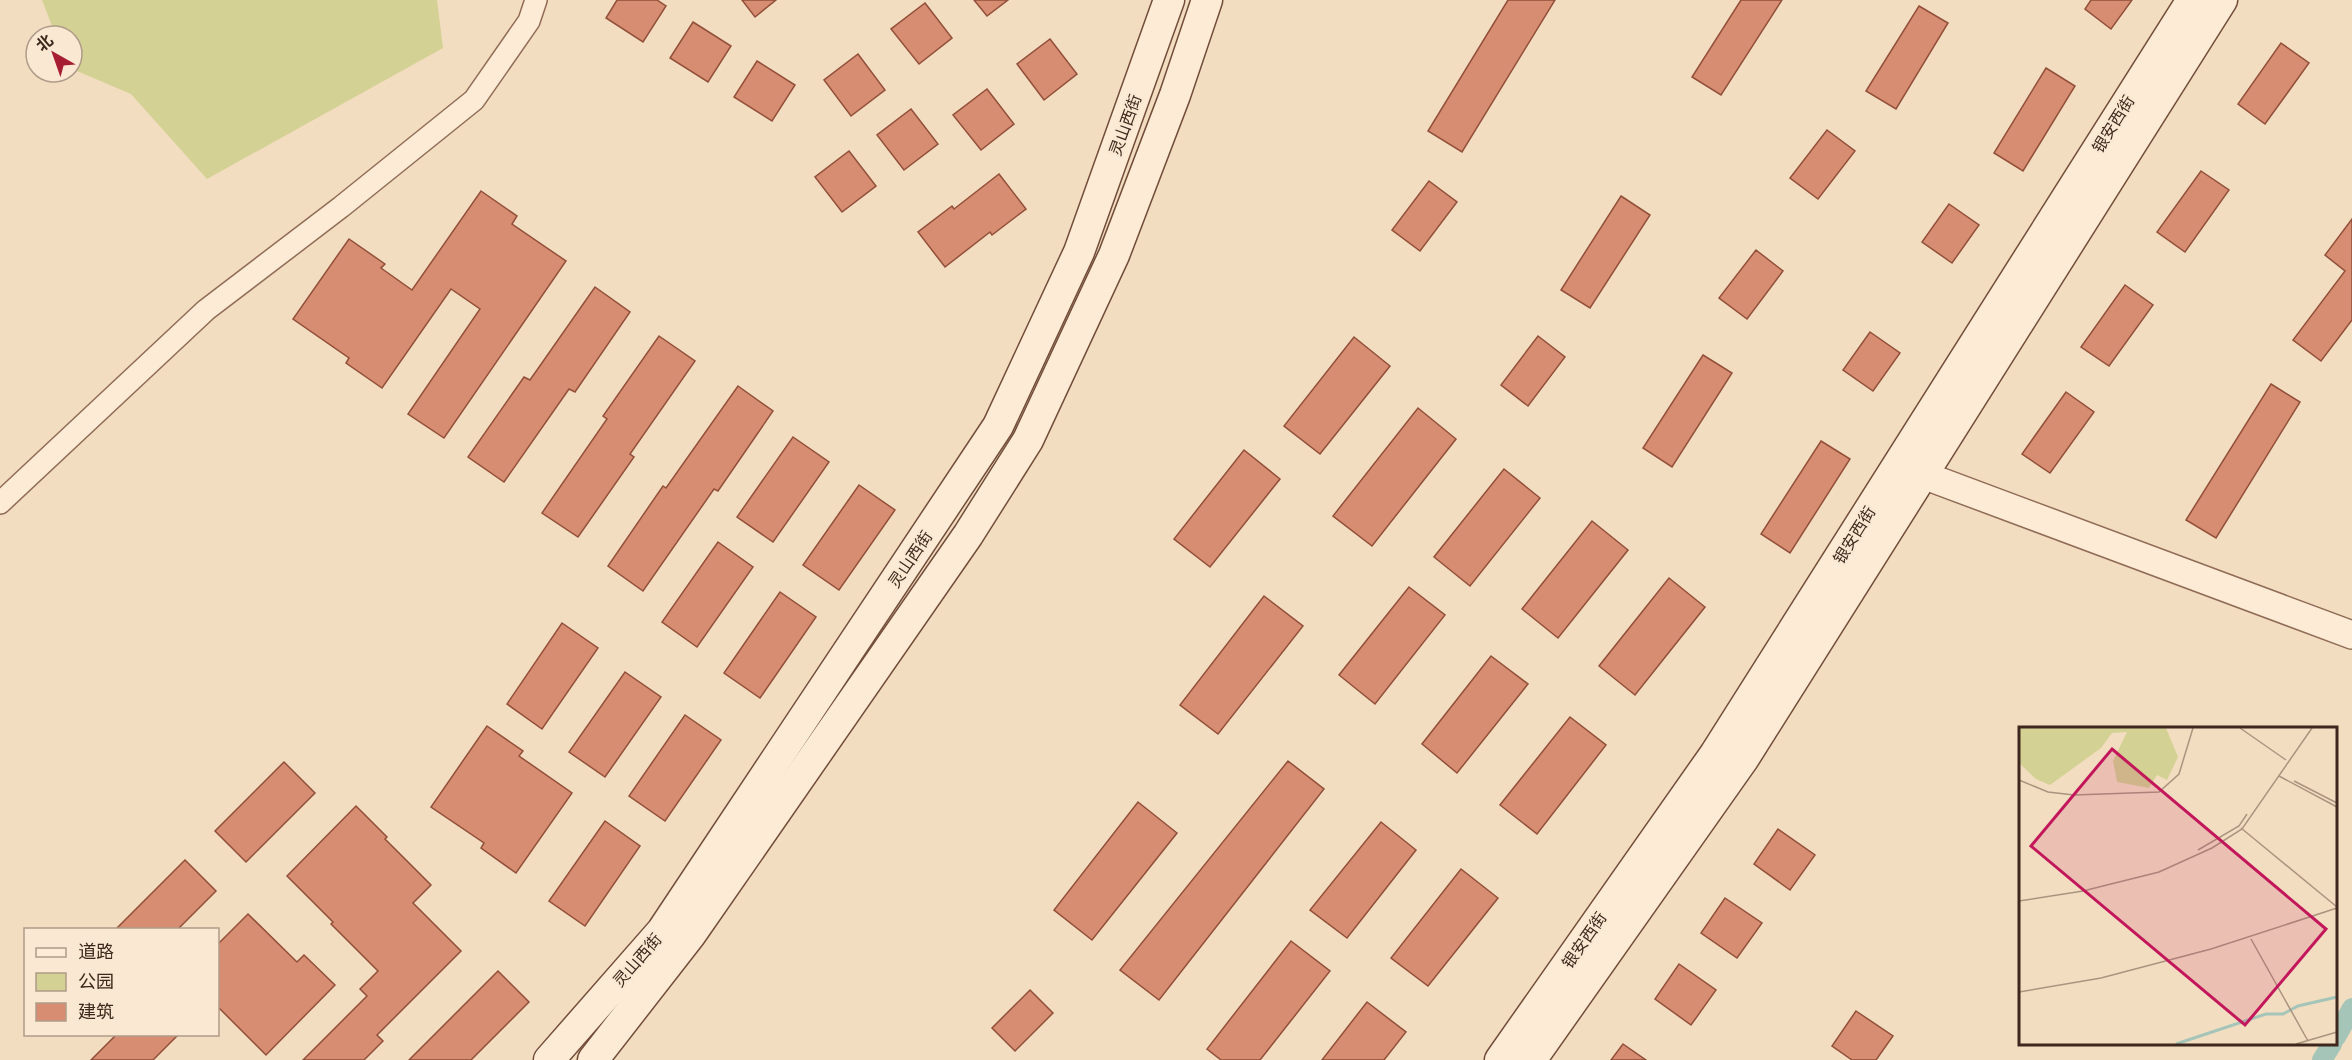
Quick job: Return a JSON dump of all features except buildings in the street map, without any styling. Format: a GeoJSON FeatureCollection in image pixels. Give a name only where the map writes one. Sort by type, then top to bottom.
{"type":"FeatureCollection","features":[{"type":"Feature","properties":{"kind":"main road","name":"灵山西街"},"geometry":{"type":"LineString","coordinates":[[549,1060],[662,930],[998,426],[1079,252],[1169,0]]}},
{"type":"Feature","properties":{"kind":"main road","name":"灵山西街"},"geometry":{"type":"LineString","coordinates":[[593,1060],[698,925],[968,535],[1028,440],[1114,255],[1207,0]]}},
{"type":"Feature","properties":{"kind":"main road","name":"银安西街"},"geometry":{"type":"LineString","coordinates":[[1500,1060],[1715,754],[2192,0]]}},
{"type":"Feature","properties":{"kind":"main road","name":"银安西街"},"geometry":{"type":"LineString","coordinates":[[1531,1060],[1744,758],[2222,0]]}},
{"type":"Feature","properties":{"kind":"street"},"geometry":{"type":"LineString","coordinates":[[0,503],[206,310],[474,100],[529,21],[536,0]]}},
{"type":"Feature","properties":{"kind":"street"},"geometry":{"type":"LineString","coordinates":[[1923,475],[2352,635]]}},
{"type":"Feature","properties":{"kind":"green space"},"geometry":{"type":"Polygon","coordinates":[[[42,0],[437,0],[443,48],[207,179],[131,94],[84,74],[84,24],[51,24],[42,0]]]}},
{"type":"Feature","properties":{"kind":"waterway"},"geometry":{"type":"LineString","coordinates":[[2337,1035],[2352,1008]]}},
{"type":"Feature","properties":{"kind":"waterway"},"geometry":{"type":"LineString","coordinates":[[2322,1060],[2331,1045]]}}]}
